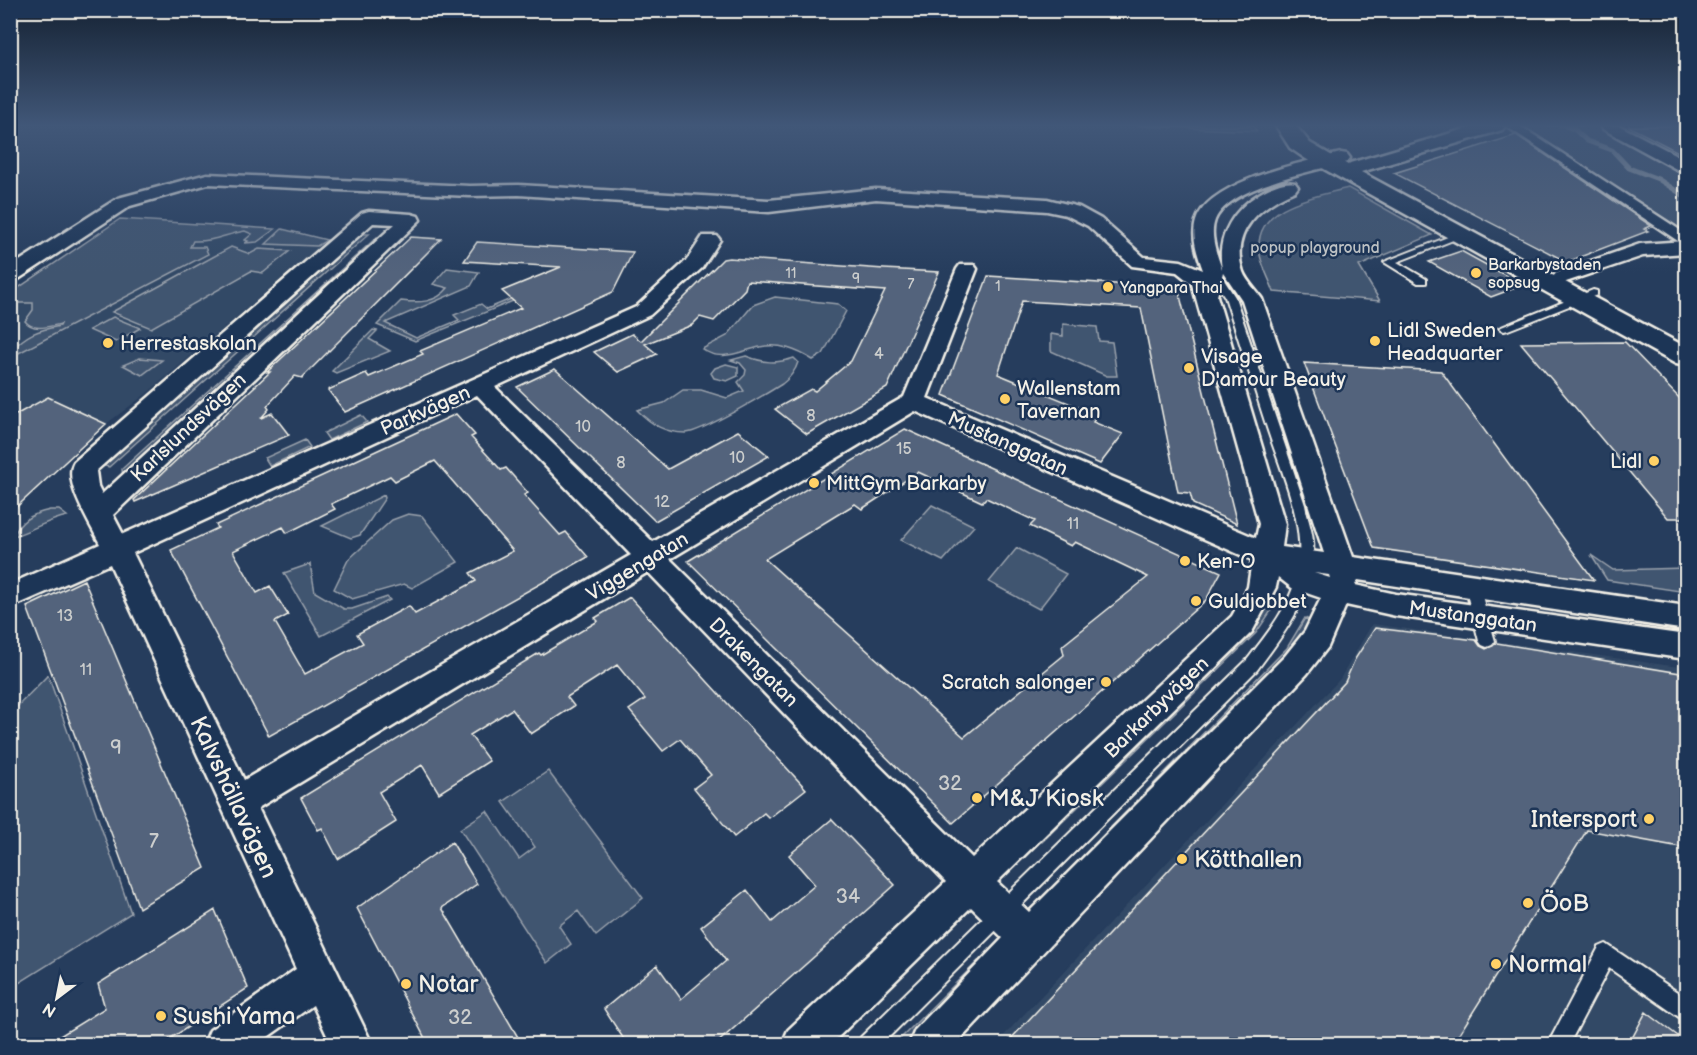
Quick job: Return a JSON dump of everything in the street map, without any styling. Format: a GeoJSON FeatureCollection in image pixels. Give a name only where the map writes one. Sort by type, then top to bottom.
{"type":"FeatureCollection","features":[{"type":"Feature","properties":{"kind":"street","name":"Barkarbyvägen"},"geometry":{"type":"LineString","coordinates":[[1290,175],[1254,183],[1234,192],[1217,204],[1205,221],[1205,248],[1225,280],[1252,299],[1340,579]]}},
{"type":"Feature","properties":{"kind":"street","name":"Barkarbyvägen"},"geometry":{"type":"LineString","coordinates":[[802,1044],[1242,624],[1262,587],[1272,524],[1207,296],[1225,280],[1235,228],[1239,219],[1250,207],[1280,190],[1315,175]]}},
{"type":"Feature","properties":{"kind":"street"},"geometry":{"type":"LineString","coordinates":[[1361,175],[1461,235],[1686,343]]}},
{"type":"Feature","properties":{"kind":"street"},"geometry":{"type":"LineString","coordinates":[[1364,175],[1563,277],[1585,296],[1686,358]]}},
{"type":"Feature","properties":{"kind":"street"},"geometry":{"type":"LineString","coordinates":[[1587,175],[1686,240]]}},
{"type":"Feature","properties":{"kind":"street"},"geometry":{"type":"LineString","coordinates":[[10,276],[124,202],[207,179],[470,191],[519,190],[769,206],[876,194],[1033,203],[1072,210],[1093,219],[1132,258],[1139,262],[1190,270],[1198,274],[1207,296]]}},
{"type":"Feature","properties":{"kind":"street","name":"Karlslundsvägen"},"geometry":{"type":"LineString","coordinates":[[98,513],[411,220],[369,217],[83,468],[85,486],[98,513],[117,549]]}},
{"type":"Feature","properties":{"kind":"street","name":"Parkvägen"},"geometry":{"type":"LineString","coordinates":[[117,549],[643,311],[695,264],[710,240]]}},
{"type":"Feature","properties":{"kind":"street"},"geometry":{"type":"LineString","coordinates":[[1563,277],[1640,250],[1686,247]]}},
{"type":"Feature","properties":{"kind":"street"},"geometry":{"type":"LineString","coordinates":[[914,401],[967,269]]}},
{"type":"Feature","properties":{"kind":"street","name":"Drakengatan"},"geometry":{"type":"LineString","coordinates":[[480,385],[972,883],[1030,938]]}},
{"type":"Feature","properties":{"kind":"street","name":"Mustanggatan"},"geometry":{"type":"LineString","coordinates":[[914,401],[1268,555],[1304,570],[1340,579],[1396,605],[1484,629],[1686,647]]}},
{"type":"Feature","properties":{"kind":"street","name":"Viggengatan"},"geometry":{"type":"LineString","coordinates":[[237,802],[914,401]]}},
{"type":"Feature","properties":{"kind":"street"},"geometry":{"type":"LineString","coordinates":[[10,597],[117,549]]}},
{"type":"Feature","properties":{"kind":"street","name":"Kalvshällavägen"},"geometry":{"type":"LineString","coordinates":[[117,549],[352,1044]]}},
{"type":"Feature","properties":{"kind":"street"},"geometry":{"type":"LineString","coordinates":[[929,1044],[1296,665],[1317,638],[1340,579]]}},
{"type":"Feature","properties":{"kind":"street","name":"Mustanggatan"},"geometry":{"type":"LineString","coordinates":[[1340,579],[1472,586],[1686,618]]}},
{"type":"Feature","properties":{"kind":"street"},"geometry":{"type":"LineString","coordinates":[[224,1044],[320,976]]}},
{"type":"Feature","properties":{"kind":"lane"},"geometry":{"type":"LineString","coordinates":[[1422,281],[1389,262],[1461,235]]}},
{"type":"Feature","properties":{"kind":"lane","name":"Barkarbyvägen"},"geometry":{"type":"LineString","coordinates":[[868,1044],[1252,665],[1286,621],[1297,602],[1304,570],[1306,539],[1298,505],[1225,280]]}},
{"type":"Feature","properties":{"kind":"lane"},"geometry":{"type":"LineString","coordinates":[[1504,328],[1585,296]]}},
{"type":"Feature","properties":{"kind":"lane"},"geometry":{"type":"LineString","coordinates":[[1472,586],[1484,629]]}},
{"type":"Feature","properties":{"kind":"lane"},"geometry":{"type":"LineString","coordinates":[[1557,1044],[1606,954],[1686,1010]]}},
{"type":"Feature","properties":{"kind":"shaded area","name":"Herrestaskolan"},"geometry":{"type":"Polygon","coordinates":[[[120,219],[282,229],[327,240],[146,394],[106,424],[11,513],[11,293],[120,219]]]}},
{"type":"Feature","properties":{"kind":"shaded area"},"geometry":{"type":"Polygon","coordinates":[[[1372,624],[1686,668],[1686,1044],[996,1044],[1340,679],[1372,624]]]}},
{"type":"Feature","properties":{"kind":"green space"},"geometry":{"type":"Polygon","coordinates":[[[1596,175],[1686,175],[1686,235],[1596,175]]]}},
{"type":"Feature","properties":{"kind":"green space","name":"popup playground"},"geometry":{"type":"Polygon","coordinates":[[[1348,188],[1432,235],[1359,266],[1380,301],[1274,292],[1259,253],[1261,233],[1268,221],[1278,212],[1305,199],[1348,188]]]}},
{"type":"Feature","properties":{"kind":"green space"},"geometry":{"type":"Polygon","coordinates":[[[120,219],[275,229],[257,242],[245,243],[248,241],[245,240],[252,234],[245,231],[214,239],[193,241],[190,247],[205,247],[208,254],[11,357],[11,351],[27,337],[61,324],[42,327],[28,324],[25,321],[33,310],[33,303],[11,305],[11,293],[120,219]]]}},
{"type":"Feature","properties":{"kind":"green space"},"geometry":{"type":"Polygon","coordinates":[[[282,229],[327,240],[317,246],[266,244],[282,229]]]}},
{"type":"Feature","properties":{"kind":"green space"},"geometry":{"type":"Polygon","coordinates":[[[360,234],[369,234],[109,467],[105,466],[115,451],[360,234]]]}},
{"type":"Feature","properties":{"kind":"green space"},"geometry":{"type":"Polygon","coordinates":[[[387,236],[123,479],[122,469],[377,237],[387,236]]]}},
{"type":"Feature","properties":{"kind":"green space"},"geometry":{"type":"Polygon","coordinates":[[[231,247],[250,254],[259,249],[290,251],[263,273],[251,271],[151,328],[112,312],[231,247]]]}},
{"type":"Feature","properties":{"kind":"green space"},"geometry":{"type":"Polygon","coordinates":[[[447,268],[479,272],[471,286],[385,323],[416,338],[459,320],[454,315],[481,304],[487,309],[511,299],[513,301],[415,341],[377,325],[401,301],[427,301],[443,293],[448,288],[433,284],[447,268]]]}},
{"type":"Feature","properties":{"kind":"green space"},"geometry":{"type":"Polygon","coordinates":[[[775,297],[838,304],[846,311],[823,354],[813,360],[794,350],[774,346],[723,356],[702,349],[727,336],[753,305],[775,297]]]}},
{"type":"Feature","properties":{"kind":"green space"},"geometry":{"type":"Polygon","coordinates":[[[113,317],[140,328],[116,342],[89,330],[113,317]]]}},
{"type":"Feature","properties":{"kind":"green space"},"geometry":{"type":"Polygon","coordinates":[[[1063,324],[1097,327],[1099,341],[1112,342],[1117,376],[1107,376],[1051,351],[1051,334],[1063,336],[1063,324]]]}},
{"type":"Feature","properties":{"kind":"green space"},"geometry":{"type":"Polygon","coordinates":[[[373,330],[377,331],[369,339],[390,351],[336,373],[332,371],[373,330]]]}},
{"type":"Feature","properties":{"kind":"green space"},"geometry":{"type":"Polygon","coordinates":[[[746,356],[770,362],[794,358],[798,362],[792,374],[782,384],[734,412],[694,431],[678,433],[665,430],[637,410],[664,403],[683,390],[701,390],[727,398],[744,391],[738,382],[745,375],[746,370],[740,363],[731,360],[746,356]]]}},
{"type":"Feature","properties":{"kind":"green space"},"geometry":{"type":"Polygon","coordinates":[[[140,358],[162,360],[142,375],[123,365],[140,358]]]}},
{"type":"Feature","properties":{"kind":"green space"},"geometry":{"type":"Polygon","coordinates":[[[726,364],[738,367],[738,376],[727,381],[714,378],[711,373],[715,368],[726,364]]]}},
{"type":"Feature","properties":{"kind":"green space"},"geometry":{"type":"Polygon","coordinates":[[[361,415],[367,422],[329,440],[324,433],[361,415]]]}},
{"type":"Feature","properties":{"kind":"green space"},"geometry":{"type":"Polygon","coordinates":[[[305,440],[310,447],[270,466],[265,458],[305,440]]]}},
{"type":"Feature","properties":{"kind":"green space"},"geometry":{"type":"Polygon","coordinates":[[[384,495],[385,498],[360,535],[351,538],[322,526],[384,495]]]}},
{"type":"Feature","properties":{"kind":"green space"},"geometry":{"type":"Polygon","coordinates":[[[932,505],[974,526],[943,561],[901,540],[932,505]]]}},
{"type":"Feature","properties":{"kind":"green space"},"geometry":{"type":"Polygon","coordinates":[[[50,510],[59,510],[67,516],[14,536],[16,530],[28,518],[50,510]]]}},
{"type":"Feature","properties":{"kind":"green space"},"geometry":{"type":"Polygon","coordinates":[[[408,514],[422,516],[458,562],[412,588],[404,584],[352,599],[334,589],[348,560],[392,520],[408,514]]]}},
{"type":"Feature","properties":{"kind":"green space"},"geometry":{"type":"Polygon","coordinates":[[[1017,548],[1066,574],[1039,609],[989,582],[1017,548]]]}},
{"type":"Feature","properties":{"kind":"green space"},"geometry":{"type":"Polygon","coordinates":[[[1591,555],[1613,570],[1686,568],[1686,592],[1607,580],[1591,555]]]}},
{"type":"Feature","properties":{"kind":"green space"},"geometry":{"type":"Polygon","coordinates":[[[310,564],[315,592],[344,609],[352,609],[387,597],[390,600],[321,636],[284,573],[310,564]]]}},
{"type":"Feature","properties":{"kind":"green space"},"geometry":{"type":"Polygon","coordinates":[[[1266,602],[1275,605],[1256,633],[1042,842],[1035,835],[1266,602]]]}},
{"type":"Feature","properties":{"kind":"green space"},"geometry":{"type":"Polygon","coordinates":[[[1305,618],[1313,622],[1297,648],[1077,873],[1071,868],[1287,648],[1305,618]]]}},
{"type":"Feature","properties":{"kind":"green space"},"geometry":{"type":"Polygon","coordinates":[[[48,675],[131,913],[11,988],[11,713],[48,675]]]}},
{"type":"Feature","properties":{"kind":"green space"},"geometry":{"type":"Polygon","coordinates":[[[548,771],[643,898],[596,936],[578,911],[559,926],[571,944],[547,963],[460,829],[487,811],[519,859],[535,847],[503,802],[548,771]]]}},
{"type":"Feature","properties":{"kind":"green space"},"geometry":{"type":"Polygon","coordinates":[[[978,961],[984,967],[908,1044],[895,1044],[978,961]]]}},
{"type":"Feature","properties":{"kind":"building"},"geometry":{"type":"Polygon","coordinates":[[[1398,175],[1576,175],[1651,226],[1644,229],[1648,231],[1567,262],[1398,175]]]}},
{"type":"Feature","properties":{"kind":"building"},"geometry":{"type":"Polygon","coordinates":[[[411,237],[441,239],[302,378],[295,376],[267,406],[269,409],[261,418],[272,413],[289,435],[135,502],[134,500],[270,372],[267,372],[411,237]]]}},
{"type":"Feature","properties":{"kind":"building"},"geometry":{"type":"Polygon","coordinates":[[[477,242],[633,252],[613,292],[345,412],[328,390],[366,373],[369,377],[423,354],[420,351],[521,308],[502,291],[561,267],[464,261],[477,242]]]}},
{"type":"Feature","properties":{"kind":"building","name":"Barkarbystaden sopsug"},"geometry":{"type":"Polygon","coordinates":[[[1461,251],[1523,285],[1491,297],[1429,262],[1461,251]]]}},
{"type":"Feature","properties":{"kind":"building"},"geometry":{"type":"Polygon","coordinates":[[[723,259],[939,272],[887,388],[807,434],[775,409],[811,389],[815,391],[851,361],[885,291],[747,281],[745,289],[714,321],[700,317],[692,325],[645,344],[657,354],[618,372],[594,352],[632,334],[641,341],[723,259]]]}},
{"type":"Feature","properties":{"kind":"building","name":"Wallenstam Tavernan"},"geometry":{"type":"Polygon","coordinates":[[[988,276],[1178,288],[1237,524],[1193,504],[1190,493],[1178,492],[1141,308],[1022,301],[998,374],[1098,415],[1093,422],[1123,434],[1100,464],[943,395],[988,276]]]}},
{"type":"Feature","properties":{"kind":"building","name":"Lidl"},"geometry":{"type":"Polygon","coordinates":[[[1625,342],[1686,405],[1686,518],[1668,518],[1521,343],[1625,342]]]}},
{"type":"Feature","properties":{"kind":"building"},"geometry":{"type":"Polygon","coordinates":[[[1304,363],[1441,371],[1594,580],[1374,548],[1304,363]]]}},
{"type":"Feature","properties":{"kind":"building"},"geometry":{"type":"Polygon","coordinates":[[[555,369],[668,469],[738,431],[769,456],[655,521],[517,387],[555,369]]]}},
{"type":"Feature","properties":{"kind":"building"},"geometry":{"type":"Polygon","coordinates":[[[48,397],[106,424],[10,513],[10,418],[48,397]]]}},
{"type":"Feature","properties":{"kind":"building"},"geometry":{"type":"Polygon","coordinates":[[[456,414],[475,435],[471,437],[501,470],[506,468],[528,493],[524,495],[560,535],[566,532],[588,557],[269,736],[171,550],[218,528],[216,525],[456,414]],[[435,461],[395,481],[390,476],[331,504],[335,509],[287,533],[283,527],[233,551],[257,593],[270,586],[288,615],[275,622],[305,674],[363,643],[357,634],[409,606],[415,614],[476,581],[470,573],[513,551],[435,461]]]}},
{"type":"Feature","properties":{"kind":"building"},"geometry":{"type":"Polygon","coordinates":[[[905,429],[1221,572],[1206,600],[953,823],[688,561],[905,429]],[[918,472],[862,509],[855,504],[765,559],[964,737],[1064,655],[1062,646],[1148,577],[1075,542],[1071,546],[1030,526],[1035,521],[986,498],[982,502],[918,472]]]}},
{"type":"Feature","properties":{"kind":"building"},"geometry":{"type":"Polygon","coordinates":[[[84,580],[205,868],[139,908],[27,607],[84,580]]]}},
{"type":"Feature","properties":{"kind":"building"},"geometry":{"type":"Polygon","coordinates":[[[630,597],[806,789],[769,818],[764,813],[734,837],[694,788],[711,775],[680,739],[663,751],[629,710],[645,699],[617,665],[567,697],[574,706],[531,734],[512,709],[470,735],[489,761],[439,793],[422,765],[379,792],[396,822],[338,859],[322,828],[318,830],[301,798],[539,653],[541,655],[598,621],[595,618],[630,597]]]}},
{"type":"Feature","properties":{"kind":"building"},"geometry":{"type":"Polygon","coordinates":[[[1375,628],[1476,640],[1486,649],[1497,643],[1686,674],[1686,848],[1587,830],[1453,1044],[1006,1044],[1345,682],[1355,659],[1375,628]]]}},
{"type":"Feature","properties":{"kind":"building"},"geometry":{"type":"Polygon","coordinates":[[[832,819],[895,885],[716,1044],[627,1044],[604,1009],[657,965],[681,999],[726,961],[701,927],[747,890],[772,922],[815,885],[789,855],[832,819]]]}},
{"type":"Feature","properties":{"kind":"building"},"geometry":{"type":"Polygon","coordinates":[[[452,842],[477,884],[442,908],[522,1044],[428,1044],[357,908],[452,842]]]}},
{"type":"Feature","properties":{"kind":"building"},"geometry":{"type":"Polygon","coordinates":[[[215,910],[248,988],[162,1044],[47,1044],[105,1008],[98,984],[215,910]]]}},
{"type":"Feature","properties":{"kind":"building"},"geometry":{"type":"Polygon","coordinates":[[[1646,1012],[1686,1042],[1686,1044],[1629,1044],[1646,1012]]]}},
{"type":"Feature","properties":{"kind":"waterway"},"geometry":{"type":"LineString","coordinates":[[1648,175],[1686,197]]}},
{"type":"Feature","properties":{"kind":"place","name":"Barkarbystaden sopsug"},"geometry":{"type":"Point","coordinates":[1476,273]}},
{"type":"Feature","properties":{"kind":"place","name":"Yangpara Thai"},"geometry":{"type":"Point","coordinates":[1108,287]}},
{"type":"Feature","properties":{"kind":"place","name":"Lidl Sweden Headquarter"},"geometry":{"type":"Point","coordinates":[1375,341]}},
{"type":"Feature","properties":{"kind":"place","name":"Herrestaskolan"},"geometry":{"type":"Point","coordinates":[108,343]}},
{"type":"Feature","properties":{"kind":"place","name":"Visage D'amour Beauty"},"geometry":{"type":"Point","coordinates":[1189,368]}},
{"type":"Feature","properties":{"kind":"place","name":"Wallenstam Tavernan"},"geometry":{"type":"Point","coordinates":[1005,399]}},
{"type":"Feature","properties":{"kind":"place","name":"Lidl"},"geometry":{"type":"Point","coordinates":[1654,461]}},
{"type":"Feature","properties":{"kind":"place","name":"MittGym Barkarby"},"geometry":{"type":"Point","coordinates":[814,483]}},
{"type":"Feature","properties":{"kind":"place","name":"Ken-O"},"geometry":{"type":"Point","coordinates":[1185,561]}},
{"type":"Feature","properties":{"kind":"place","name":"Guldjobbet"},"geometry":{"type":"Point","coordinates":[1196,601]}},
{"type":"Feature","properties":{"kind":"place","name":"Scratch salonger"},"geometry":{"type":"Point","coordinates":[1106,682]}},
{"type":"Feature","properties":{"kind":"place","name":"M&J Kiosk"},"geometry":{"type":"Point","coordinates":[977,798]}},
{"type":"Feature","properties":{"kind":"place","name":"Intersport"},"geometry":{"type":"Point","coordinates":[1649,819]}},
{"type":"Feature","properties":{"kind":"place","name":"Kötthallen"},"geometry":{"type":"Point","coordinates":[1182,859]}},
{"type":"Feature","properties":{"kind":"place","name":"ÖoB"},"geometry":{"type":"Point","coordinates":[1528,903]}},
{"type":"Feature","properties":{"kind":"place","name":"Normal"},"geometry":{"type":"Point","coordinates":[1496,964]}},
{"type":"Feature","properties":{"kind":"place","name":"Notar"},"geometry":{"type":"Point","coordinates":[406,984]}},
{"type":"Feature","properties":{"kind":"place","name":"Sushi Yama"},"geometry":{"type":"Point","coordinates":[161,1016]}}]}
